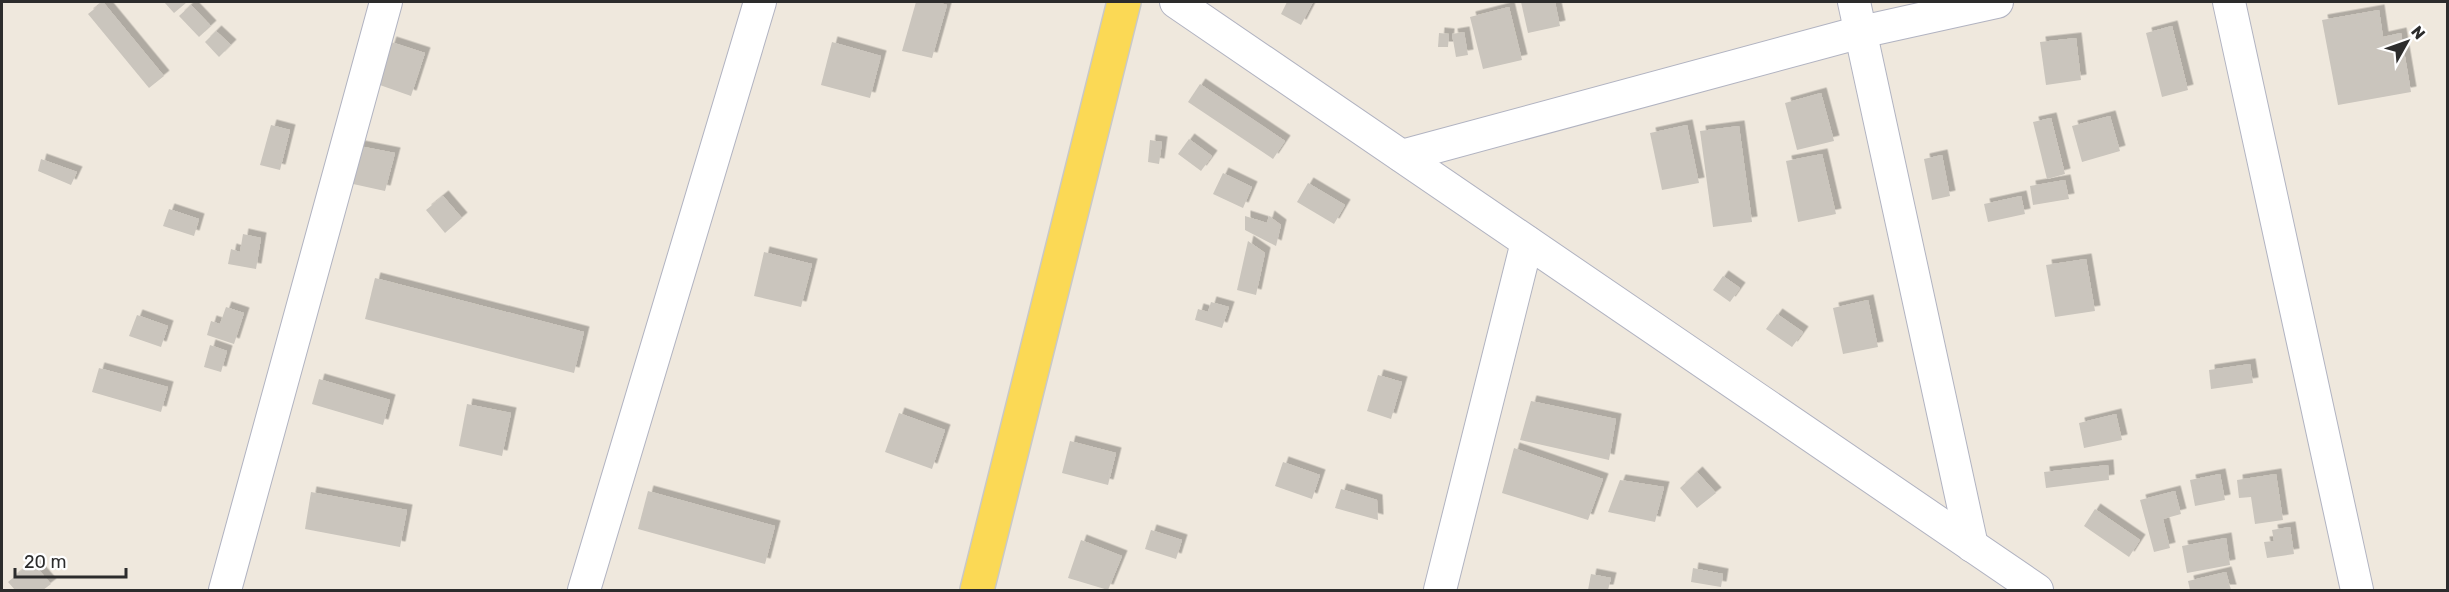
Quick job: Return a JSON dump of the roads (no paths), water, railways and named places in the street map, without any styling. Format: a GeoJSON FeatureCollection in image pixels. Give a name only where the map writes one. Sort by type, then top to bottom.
{"type":"FeatureCollection","features":[{"type":"Feature","properties":{"kind":"main road"},"geometry":{"type":"LineString","coordinates":[[977,591],[1124,2]]}},
{"type":"Feature","properties":{"kind":"street"},"geometry":{"type":"LineString","coordinates":[[225,591],[386,2]]}},
{"type":"Feature","properties":{"kind":"street"},"geometry":{"type":"LineString","coordinates":[[584,591],[760,2]]}},
{"type":"Feature","properties":{"kind":"street"},"geometry":{"type":"LineString","coordinates":[[1176,2],[2037,591]]}},
{"type":"Feature","properties":{"kind":"street"},"geometry":{"type":"LineString","coordinates":[[1854,2],[1972,546]]}},
{"type":"Feature","properties":{"kind":"street"},"geometry":{"type":"LineString","coordinates":[[1402,156],[1861,32],[1997,2]]}},
{"type":"Feature","properties":{"kind":"street"},"geometry":{"type":"LineString","coordinates":[[2229,2],[2357,591]]}},
{"type":"Feature","properties":{"kind":"street"},"geometry":{"type":"LineString","coordinates":[[1440,591],[1527,242]]}}]}
